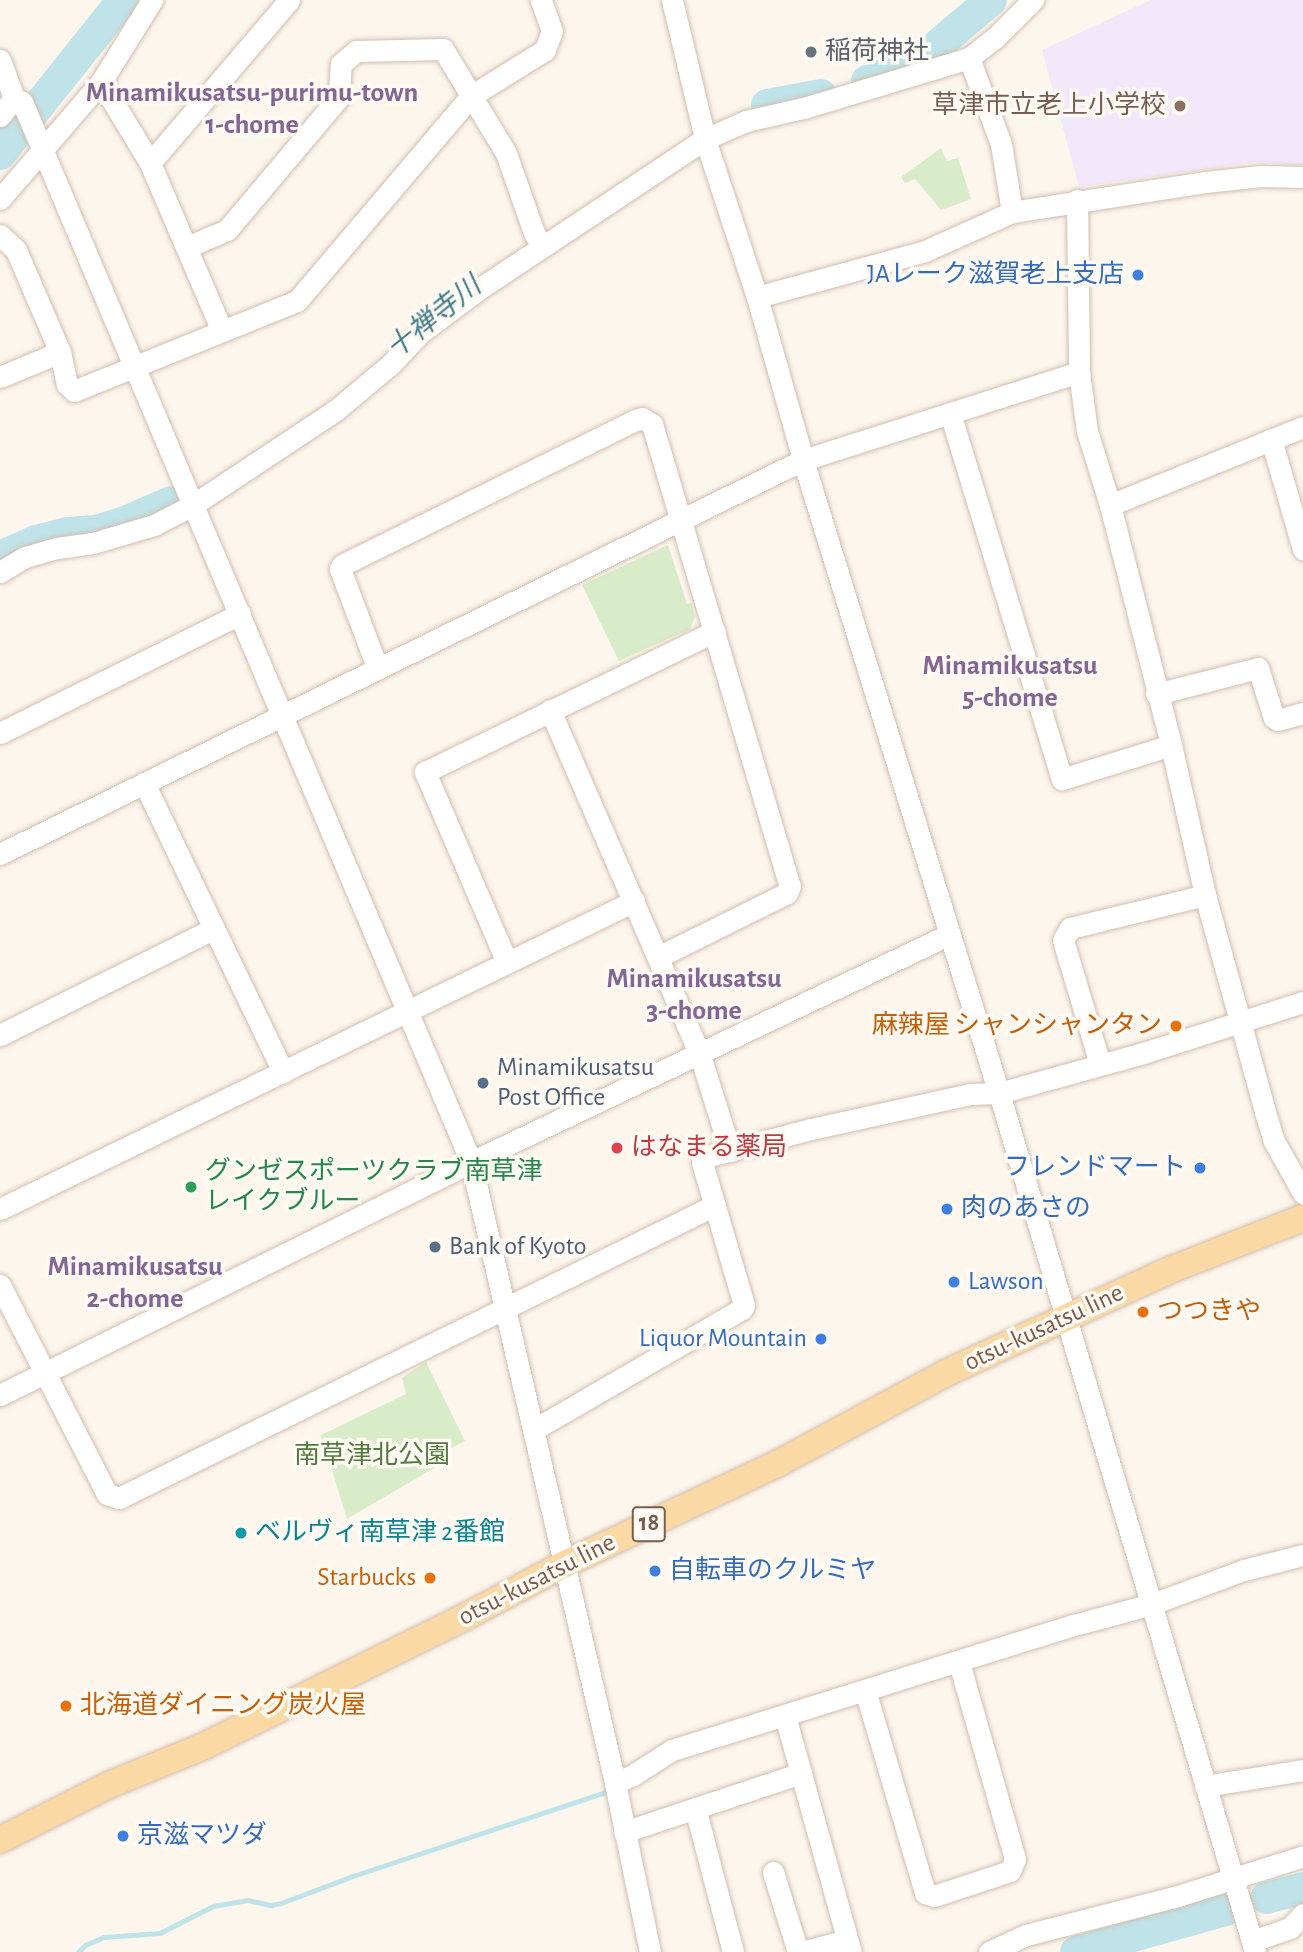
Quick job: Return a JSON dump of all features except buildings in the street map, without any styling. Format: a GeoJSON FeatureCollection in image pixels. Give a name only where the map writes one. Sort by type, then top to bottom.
{"type":"FeatureCollection","features":[{"type":"Feature","properties":{"kind":"main road","name":"otsu-kusatsu line"},"geometry":{"type":"LineString","coordinates":[[0,1840],[109,1785],[217,1740],[467,1616],[565,1564],[779,1462],[946,1373],[1170,1270],[1303,1218]]}},
{"type":"Feature","properties":{"kind":"street"},"geometry":{"type":"LineString","coordinates":[[0,198],[39,143],[101,82],[152,0]]}},
{"type":"Feature","properties":{"kind":"street"},"geometry":{"type":"LineString","coordinates":[[150,163],[289,0]]}},
{"type":"Feature","properties":{"kind":"street"},"geometry":{"type":"LineString","coordinates":[[0,235],[16,250],[60,352],[67,384],[74,391],[297,301],[471,96],[545,50],[552,32],[541,0]]}},
{"type":"Feature","properties":{"kind":"street"},"geometry":{"type":"LineString","coordinates":[[673,0],[705,139],[757,297],[803,460],[999,1093],[1251,1939],[1290,1928],[1302,1916]]}},
{"type":"Feature","properties":{"kind":"street"},"geometry":{"type":"LineString","coordinates":[[0,572],[25,557],[57,548],[93,543],[153,525],[193,505],[336,410],[391,364],[420,333],[542,246],[705,139],[746,121],[807,107],[969,58],[995,38],[1032,0]]}},
{"type":"Feature","properties":{"kind":"street"},"geometry":{"type":"LineString","coordinates":[[187,247],[227,230],[339,97],[341,64],[356,51],[443,49],[506,153],[534,233],[542,246]]}},
{"type":"Feature","properties":{"kind":"street"},"geometry":{"type":"LineString","coordinates":[[969,58],[1001,144],[1012,212]]}},
{"type":"Feature","properties":{"kind":"street"},"geometry":{"type":"LineString","coordinates":[[0,60],[39,143],[409,1009],[471,1162],[615,1783],[650,1952]]}},
{"type":"Feature","properties":{"kind":"street"},"geometry":{"type":"LineString","coordinates":[[101,82],[150,163],[222,331]]}},
{"type":"Feature","properties":{"kind":"street"},"geometry":{"type":"LineString","coordinates":[[0,116],[18,100]]}},
{"type":"Feature","properties":{"kind":"street"},"geometry":{"type":"LineString","coordinates":[[757,297],[925,251],[1012,212],[1219,180],[1261,176],[1303,177]]}},
{"type":"Feature","properties":{"kind":"street"},"geometry":{"type":"LineString","coordinates":[[1077,200],[1079,372],[1087,430],[1110,505],[1171,745],[1205,895],[1240,1022],[1274,1141],[1303,1193]]}},
{"type":"Feature","properties":{"kind":"street"},"geometry":{"type":"LineString","coordinates":[[0,377],[60,352]]}},
{"type":"Feature","properties":{"kind":"street"},"geometry":{"type":"LineString","coordinates":[[0,854],[803,460],[1079,372]]}},
{"type":"Feature","properties":{"kind":"street"},"geometry":{"type":"LineString","coordinates":[[950,413],[1062,779],[1171,745]]}},
{"type":"Feature","properties":{"kind":"street"},"geometry":{"type":"LineString","coordinates":[[377,667],[340,569],[342,565],[642,418],[652,424],[790,886],[787,893],[658,957]]}},
{"type":"Feature","properties":{"kind":"street"},"geometry":{"type":"LineString","coordinates":[[1110,505],[1303,426]]}},
{"type":"Feature","properties":{"kind":"street"},"geometry":{"type":"LineString","coordinates":[[1271,439],[1303,549]]}},
{"type":"Feature","properties":{"kind":"street"},"geometry":{"type":"LineString","coordinates":[[0,733],[240,614]]}},
{"type":"Feature","properties":{"kind":"street"},"geometry":{"type":"LineString","coordinates":[[506,960],[425,772],[715,631]]}},
{"type":"Feature","properties":{"kind":"street"},"geometry":{"type":"LineString","coordinates":[[1156,694],[1258,668],[1274,718],[1278,720],[1303,713]]}},
{"type":"Feature","properties":{"kind":"street"},"geometry":{"type":"LineString","coordinates":[[551,710],[699,1052],[730,1152]]}},
{"type":"Feature","properties":{"kind":"street"},"geometry":{"type":"LineString","coordinates":[[144,783],[283,1072]]}},
{"type":"Feature","properties":{"kind":"street"},"geometry":{"type":"LineString","coordinates":[[1100,1064],[1063,940],[1070,928],[1205,895]]}},
{"type":"Feature","properties":{"kind":"street"},"geometry":{"type":"LineString","coordinates":[[0,1209],[506,960],[634,901]]}},
{"type":"Feature","properties":{"kind":"street"},"geometry":{"type":"LineString","coordinates":[[0,1035],[213,929]]}},
{"type":"Feature","properties":{"kind":"street"},"geometry":{"type":"LineString","coordinates":[[0,1395],[471,1162],[950,934]]}},
{"type":"Feature","properties":{"kind":"street"},"geometry":{"type":"LineString","coordinates":[[533,1430],[742,1309],[744,1305],[702,1162],[705,1157],[811,1129],[970,1094],[999,1093],[1303,1003]]}},
{"type":"Feature","properties":{"kind":"street"},"geometry":{"type":"LineString","coordinates":[[0,1285],[107,1494],[119,1498],[507,1310],[715,1205]]}},
{"type":"Feature","properties":{"kind":"street"},"geometry":{"type":"LineString","coordinates":[[615,1783],[672,1750],[959,1663],[1070,1626],[1152,1604],[1244,1570],[1303,1555]]}},
{"type":"Feature","properties":{"kind":"street"},"geometry":{"type":"LineString","coordinates":[[865,1690],[925,1894],[934,1896],[1010,1871],[1016,1859],[959,1663]]}},
{"type":"Feature","properties":{"kind":"street"},"geometry":{"type":"LineString","coordinates":[[773,1872],[800,1952],[849,1946],[785,1716]]}},
{"type":"Feature","properties":{"kind":"street"},"geometry":{"type":"LineString","coordinates":[[1205,1786],[1303,1770]]}},
{"type":"Feature","properties":{"kind":"street"},"geometry":{"type":"LineString","coordinates":[[625,1832],[801,1773]]}},
{"type":"Feature","properties":{"kind":"street"},"geometry":{"type":"LineString","coordinates":[[695,1808],[733,1952]]}},
{"type":"Feature","properties":{"kind":"street"},"geometry":{"type":"LineString","coordinates":[[989,1952],[1026,1935],[1233,1883],[1303,1856]]}},
{"type":"Feature","properties":{"kind":"shaded area","name":"草津市立老上小学校"},"geometry":{"type":"Polygon","coordinates":[[[1151,0],[1303,0],[1303,165],[1256,162],[1079,187],[1042,50],[1151,0]]]}},
{"type":"Feature","properties":{"kind":"green space"},"geometry":{"type":"Polygon","coordinates":[[[941,148],[947,161],[958,158],[971,199],[941,210],[915,179],[905,183],[901,177],[941,148]]]}},
{"type":"Feature","properties":{"kind":"green space"},"geometry":{"type":"Polygon","coordinates":[[[668,545],[687,604],[691,603],[695,617],[690,629],[619,661],[582,585],[668,545]]]}},
{"type":"Feature","properties":{"kind":"green space","name":"南草津北公園"},"geometry":{"type":"Polygon","coordinates":[[[426,1362],[465,1441],[436,1456],[441,1464],[347,1519],[321,1435],[406,1394],[402,1378],[426,1362]]]}},
{"type":"Feature","properties":{"kind":"waterway","name":"十禅寺川"},"geometry":{"type":"LineString","coordinates":[[0,154],[123,0]]}},
{"type":"Feature","properties":{"kind":"waterway","name":"十禅寺川"},"geometry":{"type":"LineString","coordinates":[[867,81],[919,61],[991,0]]}},
{"type":"Feature","properties":{"kind":"waterway","name":"十禅寺川"},"geometry":{"type":"LineString","coordinates":[[767,105],[821,95]]}},
{"type":"Feature","properties":{"kind":"waterway","name":"十禅寺川"},"geometry":{"type":"LineString","coordinates":[[0,557],[36,541],[68,533],[96,531],[123,523],[171,502]]}},
{"type":"Feature","properties":{"kind":"waterway"},"geometry":{"type":"LineString","coordinates":[[78,1952],[85,1945],[104,1937],[160,1933],[213,1906],[247,1900],[271,1905],[281,1903],[353,1876],[605,1792]]}},
{"type":"Feature","properties":{"kind":"waterway"},"geometry":{"type":"LineString","coordinates":[[1266,1898],[1303,1888]]}},
{"type":"Feature","properties":{"kind":"waterway"},"geometry":{"type":"LineString","coordinates":[[1076,1952],[1225,1910]]}},
{"type":"Feature","properties":{"kind":"place","name":"稲荷神社"},"geometry":{"type":"Point","coordinates":[811,52]}},
{"type":"Feature","properties":{"kind":"place","name":"草津市立老上小学校"},"geometry":{"type":"Point","coordinates":[1180,106]}},
{"type":"Feature","properties":{"kind":"place","name":"JAレーク滋賀老上支店"},"geometry":{"type":"Point","coordinates":[1138,275]}},
{"type":"Feature","properties":{"kind":"place","name":"麻辣屋 シャンシャンタン"},"geometry":{"type":"Point","coordinates":[1176,1026]}},
{"type":"Feature","properties":{"kind":"place","name":"Minamikusatsu Post Office"},"geometry":{"type":"Point","coordinates":[483,1083]}},
{"type":"Feature","properties":{"kind":"place","name":"はなまる薬局"},"geometry":{"type":"Point","coordinates":[617,1148]}},
{"type":"Feature","properties":{"kind":"place","name":"フレンドマート"},"geometry":{"type":"Point","coordinates":[1200,1168]}},
{"type":"Feature","properties":{"kind":"place","name":"グンゼスポーツクラブ南草津 レイクブルー"},"geometry":{"type":"Point","coordinates":[191,1187]}},
{"type":"Feature","properties":{"kind":"place","name":"肉のあさの"},"geometry":{"type":"Point","coordinates":[947,1209]}},
{"type":"Feature","properties":{"kind":"place","name":"Bank of Kyoto"},"geometry":{"type":"Point","coordinates":[435,1247]}},
{"type":"Feature","properties":{"kind":"place","name":"Lawson"},"geometry":{"type":"Point","coordinates":[954,1282]}},
{"type":"Feature","properties":{"kind":"place","name":"つつきや"},"geometry":{"type":"Point","coordinates":[1143,1312]}},
{"type":"Feature","properties":{"kind":"place","name":"Liquor Mountain"},"geometry":{"type":"Point","coordinates":[821,1339]}},
{"type":"Feature","properties":{"kind":"place","name":"ベルヴィ南草津 2番館"},"geometry":{"type":"Point","coordinates":[241,1533]}},
{"type":"Feature","properties":{"kind":"place","name":"自転車のクルミヤ"},"geometry":{"type":"Point","coordinates":[655,1571]}},
{"type":"Feature","properties":{"kind":"place","name":"Starbucks"},"geometry":{"type":"Point","coordinates":[430,1578]}},
{"type":"Feature","properties":{"kind":"place","name":"北海道ダイニング炭火屋"},"geometry":{"type":"Point","coordinates":[66,1706]}},
{"type":"Feature","properties":{"kind":"place","name":"京滋マツダ"},"geometry":{"type":"Point","coordinates":[123,1836]}},
{"type":"Feature","properties":{"kind":"district","name":"Minamikusatsu-purimu-town 1-chome"},"geometry":{"type":"Point","coordinates":[252,109]}},
{"type":"Feature","properties":{"kind":"district","name":"Minamikusatsu 5-chome"},"geometry":{"type":"Point","coordinates":[1010,682]}},
{"type":"Feature","properties":{"kind":"district","name":"Minamikusatsu 3-chome"},"geometry":{"type":"Point","coordinates":[694,995]}},
{"type":"Feature","properties":{"kind":"district","name":"Minamikusatsu 2-chome"},"geometry":{"type":"Point","coordinates":[135,1283]}}]}
